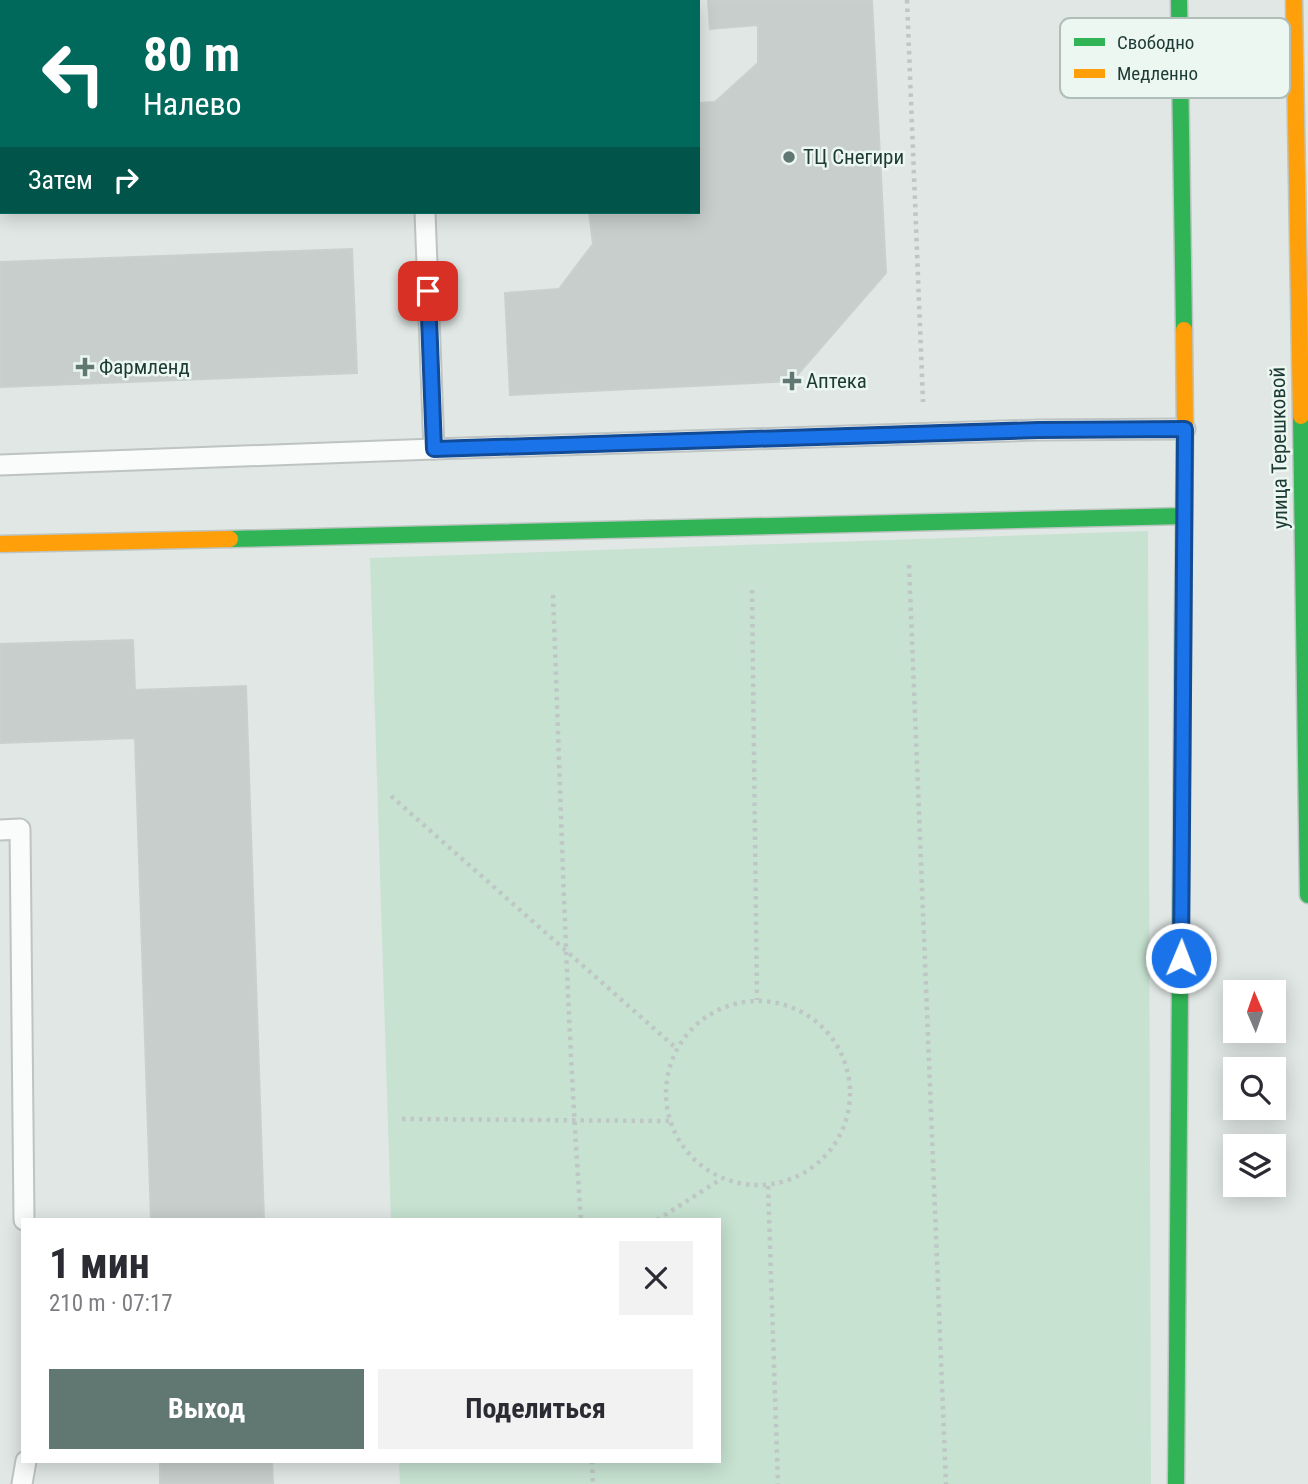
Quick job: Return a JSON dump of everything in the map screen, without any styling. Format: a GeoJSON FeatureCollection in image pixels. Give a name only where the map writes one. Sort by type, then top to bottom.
{"type":"FeatureCollection","features":[{"type":"Feature","properties":{"kind":"street"},"geometry":{"type":"LineString","coordinates":[[1179,0],[1179,18]]}},
{"type":"Feature","properties":{"kind":"street","name":"улица Терешковой"},"geometry":{"type":"LineString","coordinates":[[1294,0],[1308,895]]}},
{"type":"Feature","properties":{"kind":"street"},"geometry":{"type":"LineString","coordinates":[[1177,1484],[1185,429],[1180,98]]}},
{"type":"Feature","properties":{"kind":"street"},"geometry":{"type":"LineString","coordinates":[[0,544],[1184,516]]}},
{"type":"Feature","properties":{"kind":"lane"},"geometry":{"type":"LineString","coordinates":[[425,214],[434,449]]}},
{"type":"Feature","properties":{"kind":"lane"},"geometry":{"type":"LineString","coordinates":[[0,465],[1038,430],[1185,429]]}},
{"type":"Feature","properties":{"kind":"lane"},"geometry":{"type":"LineString","coordinates":[[0,830],[20,829],[24,1218]]}},
{"type":"Feature","properties":{"kind":"lane"},"geometry":{"type":"LineString","coordinates":[[22,1484],[26,1463]]}},
{"type":"Feature","properties":{"kind":"path"},"geometry":{"type":"LineString","coordinates":[[907,0],[924,434]]}},
{"type":"Feature","properties":{"kind":"path"},"geometry":{"type":"LineString","coordinates":[[907,522],[946,1484]]}},
{"type":"Feature","properties":{"kind":"path"},"geometry":{"type":"LineString","coordinates":[[752,590],[757,1000]]}},
{"type":"Feature","properties":{"kind":"path"},"geometry":{"type":"LineString","coordinates":[[553,594],[566,952],[581,1218]]}},
{"type":"Feature","properties":{"kind":"path"},"geometry":{"type":"LineString","coordinates":[[391,796],[676,1049]]}},
{"type":"Feature","properties":{"kind":"path"},"geometry":{"type":"LineString","coordinates":[[757,1000],[797,1009],[824,1027],[838,1045],[849,1074],[851,1105],[841,1136],[826,1157],[799,1177],[768,1185],[722,1179],[694,1161],[669,1121],[665,1089],[676,1049],[696,1024],[725,1007],[757,1000]]}},
{"type":"Feature","properties":{"kind":"path"},"geometry":{"type":"LineString","coordinates":[[402,1119],[669,1121]]}},
{"type":"Feature","properties":{"kind":"path"},"geometry":{"type":"LineString","coordinates":[[660,1218],[722,1179]]}},
{"type":"Feature","properties":{"kind":"path"},"geometry":{"type":"LineString","coordinates":[[768,1185],[778,1484]]}},
{"type":"Feature","properties":{"kind":"path"},"geometry":{"type":"LineString","coordinates":[[592,1463],[593,1484]]}},
{"type":"Feature","properties":{"kind":"green space"},"geometry":{"type":"Polygon","coordinates":[[[1148,531],[1151,1484],[400,1484],[399,1463],[721,1463],[721,1218],[391,1218],[370,558],[1148,531]]]}},
{"type":"Feature","properties":{"kind":"building","name":"ТЦ Снегири"},"geometry":{"type":"Polygon","coordinates":[[[708,0],[872,0],[886,273],[792,381],[510,395],[505,293],[559,289],[593,244],[589,214],[700,214],[700,103],[715,102],[758,63],[758,25],[710,29],[708,0]]]}},
{"type":"Feature","properties":{"kind":"building"},"geometry":{"type":"Polygon","coordinates":[[[352,249],[357,373],[0,387],[0,262],[352,249]]]}},
{"type":"Feature","properties":{"kind":"building"},"geometry":{"type":"Polygon","coordinates":[[[133,640],[135,690],[246,686],[264,1218],[151,1218],[135,738],[0,743],[0,644],[133,640]]]}},
{"type":"Feature","properties":{"kind":"building"},"geometry":{"type":"Polygon","coordinates":[[[160,1463],[272,1463],[273,1484],[160,1484],[160,1463]]]}},
{"type":"Feature","properties":{"kind":"traffic: fast"},"geometry":{"type":"LineString","coordinates":[[1179,0],[1179,18]]}},
{"type":"Feature","properties":{"kind":"traffic: fast"},"geometry":{"type":"LineString","coordinates":[[1180,98],[1184,330]]}},
{"type":"Feature","properties":{"kind":"traffic: fast"},"geometry":{"type":"LineString","coordinates":[[1301,416],[1308,895]]}},
{"type":"Feature","properties":{"kind":"traffic: fast"},"geometry":{"type":"LineString","coordinates":[[230,539],[1184,516]]}},
{"type":"Feature","properties":{"kind":"traffic: fast"},"geometry":{"type":"LineString","coordinates":[[1176,1484],[1183,613]]}},
{"type":"Feature","properties":{"kind":"traffic: slow"},"geometry":{"type":"LineString","coordinates":[[1294,0],[1301,416]]}},
{"type":"Feature","properties":{"kind":"traffic: slow"},"geometry":{"type":"LineString","coordinates":[[1183,613],[1184,330]]}},
{"type":"Feature","properties":{"kind":"traffic: slow"},"geometry":{"type":"LineString","coordinates":[[0,544],[230,539]]}},
{"type":"Feature","properties":{"kind":"place","name":"ТЦ Снегири"},"geometry":{"type":"Point","coordinates":[789,157]}},
{"type":"Feature","properties":{"kind":"place","name":"Фармленд"},"geometry":{"type":"Point","coordinates":[85,367]}},
{"type":"Feature","properties":{"kind":"place","name":"Аптека"},"geometry":{"type":"Point","coordinates":[792,381]}},
{"type":"Feature","properties":{"kind":"route"},"geometry":{"type":"LineString","coordinates":[[428,291],[434,449],[1038,430],[1185,429],[1181,958]]}}]}
